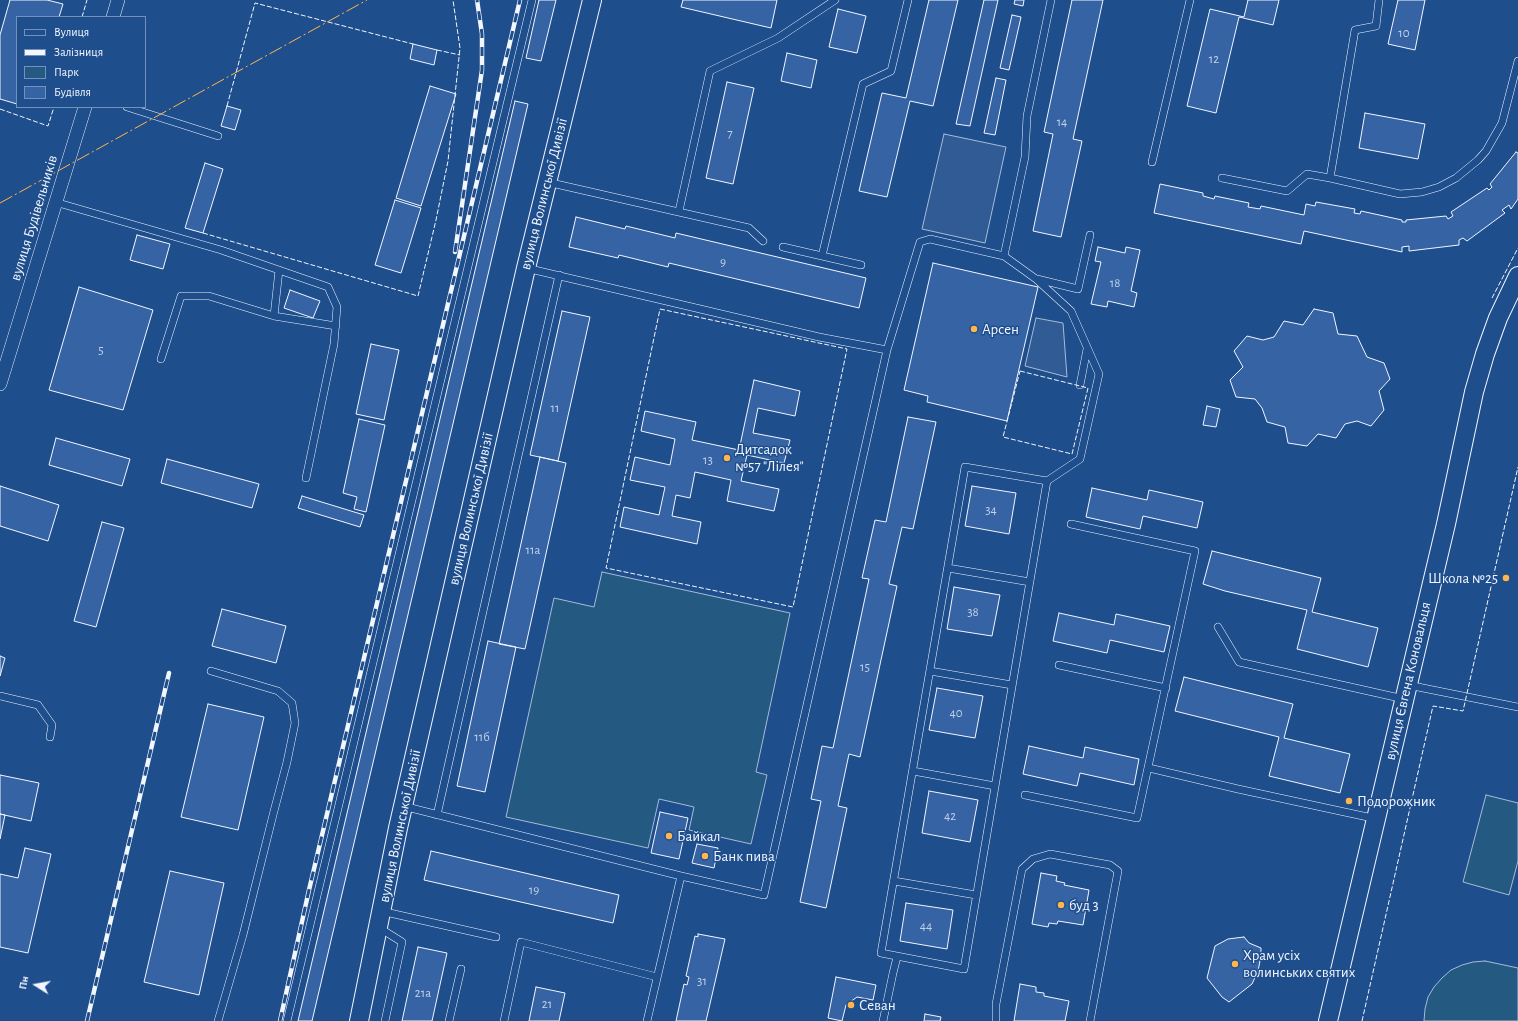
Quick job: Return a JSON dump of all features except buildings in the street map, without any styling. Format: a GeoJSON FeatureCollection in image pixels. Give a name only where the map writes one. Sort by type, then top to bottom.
{"type":"FeatureCollection","features":[{"type":"Feature","properties":{"kind":"street"},"geometry":{"type":"LineString","coordinates":[[113,16],[118,0]]}},
{"type":"Feature","properties":{"kind":"street","name":"вулиця Волинської Дивізії"},"geometry":{"type":"LineString","coordinates":[[359,1021],[403,806],[546,182],[592,0]]}},
{"type":"Feature","properties":{"kind":"street","name":"вулиця Будівельників"},"geometry":{"type":"LineString","coordinates":[[0,384],[85,108]]}},
{"type":"Feature","properties":{"kind":"street","name":"вулиця Євгена Коновальця"},"geometry":{"type":"LineString","coordinates":[[1328,1021],[1446,524],[1474,392],[1485,354],[1498,318],[1517,280]]}},
{"type":"Feature","properties":{"kind":"lane"},"geometry":{"type":"LineString","coordinates":[[287,1021],[532,0]]}},
{"type":"Feature","properties":{"kind":"lane"},"geometry":{"type":"LineString","coordinates":[[679,211],[710,72],[778,38],[835,0]]}},
{"type":"Feature","properties":{"kind":"lane"},"geometry":{"type":"LineString","coordinates":[[822,256],[863,84],[891,71],[908,0]]}},
{"type":"Feature","properties":{"kind":"lane"},"geometry":{"type":"LineString","coordinates":[[1004,256],[1025,157],[1027,116],[1051,0]]}},
{"type":"Feature","properties":{"kind":"lane"},"geometry":{"type":"LineString","coordinates":[[1152,162],[1190,0]]}},
{"type":"Feature","properties":{"kind":"lane"},"geometry":{"type":"LineString","coordinates":[[1330,178],[1355,30],[1376,26],[1380,0]]}},
{"type":"Feature","properties":{"kind":"lane"},"geometry":{"type":"LineString","coordinates":[[1222,178],[1286,191],[1307,174],[1400,194],[1422,192],[1439,187],[1456,178],[1478,160],[1486,151],[1502,123],[1518,61]]}},
{"type":"Feature","properties":{"kind":"lane"},"geometry":{"type":"LineString","coordinates":[[130,108],[218,136]]}},
{"type":"Feature","properties":{"kind":"lane"},"geometry":{"type":"LineString","coordinates":[[546,182],[749,228],[763,242]]}},
{"type":"Feature","properties":{"kind":"lane"},"geometry":{"type":"LineString","coordinates":[[55,202],[220,250],[328,287],[337,307],[334,344],[306,478]]}},
{"type":"Feature","properties":{"kind":"lane"},"geometry":{"type":"LineString","coordinates":[[1036,279],[1078,289],[1090,236]]}},
{"type":"Feature","properties":{"kind":"lane"},"geometry":{"type":"LineString","coordinates":[[403,806],[681,876],[764,895],[887,350],[920,242],[930,239],[1004,256],[1036,279],[1071,311],[1099,374],[1080,459],[1047,481],[965,467],[882,953],[964,969],[1047,481]]}},
{"type":"Feature","properties":{"kind":"lane"},"geometry":{"type":"LineString","coordinates":[[784,247],[861,265]]}},
{"type":"Feature","properties":{"kind":"lane"},"geometry":{"type":"LineString","coordinates":[[526,268],[820,337],[887,350]]}},
{"type":"Feature","properties":{"kind":"lane"},"geometry":{"type":"LineString","coordinates":[[274,316],[279,270]]}},
{"type":"Feature","properties":{"kind":"lane"},"geometry":{"type":"LineString","coordinates":[[437,814],[559,275]]}},
{"type":"Feature","properties":{"kind":"lane"},"geometry":{"type":"LineString","coordinates":[[161,359],[181,296],[209,296],[274,316],[336,326]]}},
{"type":"Feature","properties":{"kind":"lane"},"geometry":{"type":"LineString","coordinates":[[1080,385],[1088,349]]}},
{"type":"Feature","properties":{"kind":"lane"},"geometry":{"type":"LineString","coordinates":[[1025,795],[1137,818],[1195,551],[1071,524]]}},
{"type":"Feature","properties":{"kind":"lane"},"geometry":{"type":"LineString","coordinates":[[948,568],[1030,582]]}},
{"type":"Feature","properties":{"kind":"lane"},"geometry":{"type":"LineString","coordinates":[[1218,627],[1239,662],[1406,692],[1518,707]]}},
{"type":"Feature","properties":{"kind":"lane"},"geometry":{"type":"LineString","coordinates":[[1059,665],[1166,688]]}},
{"type":"Feature","properties":{"kind":"lane"},"geometry":{"type":"LineString","coordinates":[[211,671],[278,690],[292,702],[295,722],[287,762],[234,972],[218,1021]]}},
{"type":"Feature","properties":{"kind":"lane"},"geometry":{"type":"LineString","coordinates":[[930,671],[1012,685]]}},
{"type":"Feature","properties":{"kind":"lane"},"geometry":{"type":"LineString","coordinates":[[0,696],[38,705],[52,725],[50,737]]}},
{"type":"Feature","properties":{"kind":"lane"},"geometry":{"type":"LineString","coordinates":[[1149,768],[1238,790],[1377,819]]}},
{"type":"Feature","properties":{"kind":"lane"},"geometry":{"type":"LineString","coordinates":[[913,772],[995,786]]}},
{"type":"Feature","properties":{"kind":"lane"},"geometry":{"type":"LineString","coordinates":[[996,1021],[996,1004],[1022,869],[1033,859],[1050,854],[1110,865],[1118,871],[1090,1021]]}},
{"type":"Feature","properties":{"kind":"lane"},"geometry":{"type":"LineString","coordinates":[[647,1021],[681,876]]}},
{"type":"Feature","properties":{"kind":"lane"},"geometry":{"type":"LineString","coordinates":[[894,881],[976,895]]}},
{"type":"Feature","properties":{"kind":"lane"},"geometry":{"type":"LineString","coordinates":[[380,919],[496,937]]}},
{"type":"Feature","properties":{"kind":"lane"},"geometry":{"type":"LineString","coordinates":[[380,919],[402,942],[385,1021]]}},
{"type":"Feature","properties":{"kind":"lane"},"geometry":{"type":"LineString","coordinates":[[504,1021],[521,942],[657,977]]}},
{"type":"Feature","properties":{"kind":"lane"},"geometry":{"type":"LineString","coordinates":[[883,1021],[893,973],[898,957]]}},
{"type":"Feature","properties":{"kind":"lane"},"geometry":{"type":"LineString","coordinates":[[449,1021],[461,969]]}},
{"type":"Feature","properties":{"kind":"green space"},"geometry":{"type":"Polygon","coordinates":[[[602,572],[790,613],[756,772],[767,775],[751,844],[689,830],[694,807],[659,799],[648,848],[506,817],[554,598],[594,607],[602,572]]]}},
{"type":"Feature","properties":{"kind":"green space"},"geometry":{"type":"Polygon","coordinates":[[[1486,795],[1518,803],[1518,861],[1509,895],[1463,882],[1486,795]]]}},
{"type":"Feature","properties":{"kind":"green space"},"geometry":{"type":"Polygon","coordinates":[[[1485,961],[1518,968],[1518,1021],[1424,1021],[1428,997],[1442,978],[1451,970],[1462,965],[1485,961]]]}},
{"type":"Feature","properties":{"kind":"shaded area"},"geometry":{"type":"Polygon","coordinates":[[[944,134],[1006,147],[985,243],[922,229],[944,134]]]}},
{"type":"Feature","properties":{"kind":"shaded area","name":"Арсен"},"geometry":{"type":"Polygon","coordinates":[[[1036,318],[1063,323],[1067,377],[1025,366],[1036,318]]]}},
{"type":"Feature","properties":{"kind":"railway"},"geometry":{"type":"LineString","coordinates":[[455,252],[482,70],[482,34],[477,0]]}},
{"type":"Feature","properties":{"kind":"railway"},"geometry":{"type":"LineString","coordinates":[[280,1021],[309,890],[520,0]]}},
{"type":"Feature","properties":{"kind":"railway"},"geometry":{"type":"LineString","coordinates":[[87,1021],[169,673]]}},
{"type":"Feature","properties":{"kind":"fence"},"geometry":{"type":"LineString","coordinates":[[82,16],[87,0]]}},
{"type":"Feature","properties":{"kind":"fence"},"geometry":{"type":"LineString","coordinates":[[203,233],[418,296],[448,161],[460,48],[453,0]]}},
{"type":"Feature","properties":{"kind":"fence"},"geometry":{"type":"LineString","coordinates":[[227,106],[255,3],[413,44]]}},
{"type":"Feature","properties":{"kind":"fence"},"geometry":{"type":"LineString","coordinates":[[437,50],[460,55]]}},
{"type":"Feature","properties":{"kind":"fence"},"geometry":{"type":"LineString","coordinates":[[0,109],[48,126],[54,108]]}},
{"type":"Feature","properties":{"kind":"fence"},"geometry":{"type":"LineString","coordinates":[[1492,298],[1518,248]]}},
{"type":"Feature","properties":{"kind":"fence"},"geometry":{"type":"LineString","coordinates":[[660,309],[847,349],[793,607],[606,568],[660,309]]}},
{"type":"Feature","properties":{"kind":"fence"},"geometry":{"type":"LineString","coordinates":[[1020,371],[1088,388],[1072,454],[1003,437],[1020,371]]}},
{"type":"Feature","properties":{"kind":"fence"},"geometry":{"type":"LineString","coordinates":[[1362,1021],[1433,706],[1463,711],[1518,467]]}},
{"type":"Feature","properties":{"kind":"power"},"geometry":{"type":"LineString","coordinates":[[0,203],[367,0]]}},
{"type":"Feature","properties":{"kind":"place","name":"Арсен"},"geometry":{"type":"Point","coordinates":[974,329]}},
{"type":"Feature","properties":{"kind":"place","name":"Дитсадок №57 \"Лілея\""},"geometry":{"type":"Point","coordinates":[727,458]}},
{"type":"Feature","properties":{"kind":"place","name":"Школа №25"},"geometry":{"type":"Point","coordinates":[1506,578]}},
{"type":"Feature","properties":{"kind":"place","name":"Подорожник"},"geometry":{"type":"Point","coordinates":[1349,801]}},
{"type":"Feature","properties":{"kind":"place","name":"Байкал"},"geometry":{"type":"Point","coordinates":[669,836]}},
{"type":"Feature","properties":{"kind":"place","name":"Банк пива"},"geometry":{"type":"Point","coordinates":[705,856]}},
{"type":"Feature","properties":{"kind":"place","name":"буд 3"},"geometry":{"type":"Point","coordinates":[1061,905]}},
{"type":"Feature","properties":{"kind":"place","name":"Храм усіх волинських святих"},"geometry":{"type":"Point","coordinates":[1235,964]}},
{"type":"Feature","properties":{"kind":"place","name":"Севан"},"geometry":{"type":"Point","coordinates":[851,1005]}}]}
